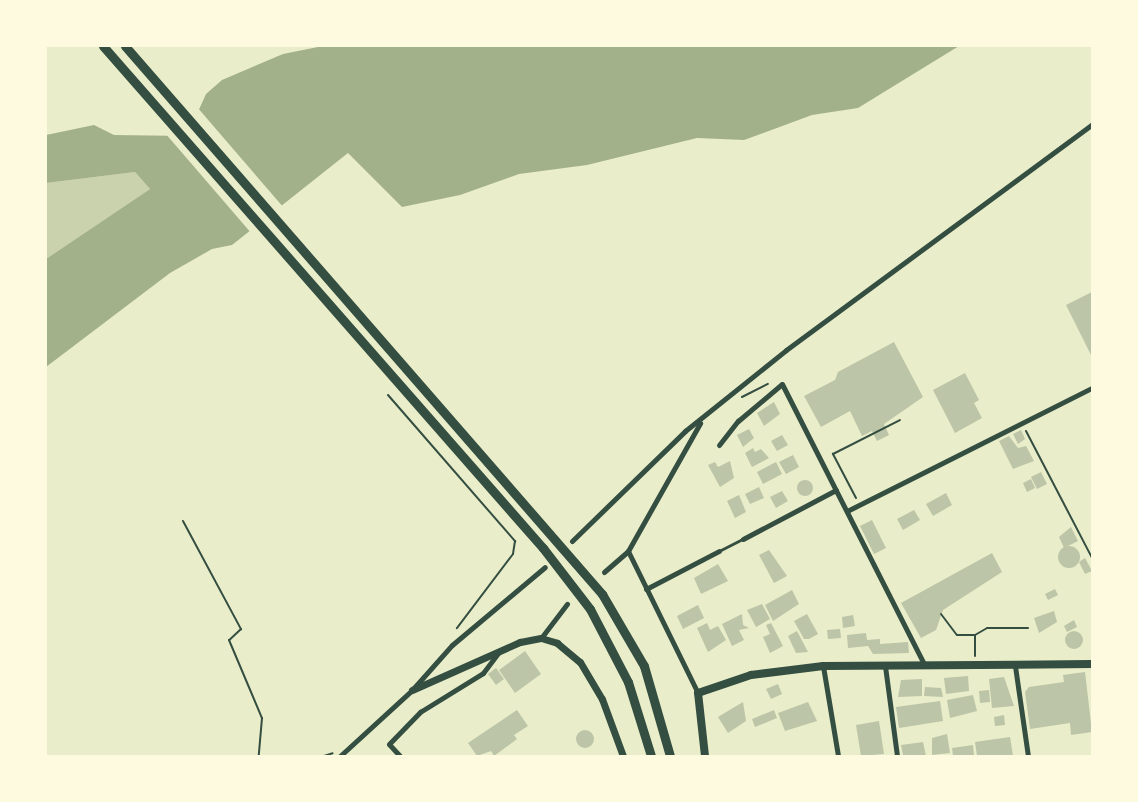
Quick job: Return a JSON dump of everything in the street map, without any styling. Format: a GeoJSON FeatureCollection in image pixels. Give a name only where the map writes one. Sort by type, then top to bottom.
{"type":"FeatureCollection","features":[{"type":"Feature","properties":{"kind":"highway"},"geometry":{"type":"LineString","coordinates":[[103,46],[544,548],[590,609],[628,682],[651,757]]}},
{"type":"Feature","properties":{"kind":"highway"},"geometry":{"type":"LineString","coordinates":[[125,46],[556,537],[602,594],[644,666],[670,757]]}},
{"type":"Feature","properties":{"kind":"main road"},"geometry":{"type":"LineString","coordinates":[[705,757],[698,693],[751,675],[823,666],[1093,664]]}},
{"type":"Feature","properties":{"kind":"street"},"geometry":{"type":"LineString","coordinates":[[572,541],[685,431],[701,422],[927,242],[1093,124]]}},
{"type":"Feature","properties":{"kind":"street"},"geometry":{"type":"LineString","coordinates":[[719,445],[738,421],[782,384],[925,666]]}},
{"type":"Feature","properties":{"kind":"street"},"geometry":{"type":"LineString","coordinates":[[847,511],[1093,388]]}},
{"type":"Feature","properties":{"kind":"street"},"geometry":{"type":"LineString","coordinates":[[604,572],[628,551],[701,422]]}},
{"type":"Feature","properties":{"kind":"street"},"geometry":{"type":"LineString","coordinates":[[743,538],[836,490]]}},
{"type":"Feature","properties":{"kind":"street"},"geometry":{"type":"LineString","coordinates":[[628,551],[698,693]]}},
{"type":"Feature","properties":{"kind":"street"},"geometry":{"type":"LineString","coordinates":[[646,589],[719,551]]}},
{"type":"Feature","properties":{"kind":"street"},"geometry":{"type":"LineString","coordinates":[[340,757],[412,690],[452,645],[545,567]]}},
{"type":"Feature","properties":{"kind":"street"},"geometry":{"type":"LineString","coordinates":[[412,690],[500,651],[541,638],[567,604]]}},
{"type":"Feature","properties":{"kind":"street"},"geometry":{"type":"LineString","coordinates":[[541,638],[569,651],[586,671],[602,699],[623,757]]}},
{"type":"Feature","properties":{"kind":"street"},"geometry":{"type":"LineString","coordinates":[[400,757],[389,744],[420,712],[483,673],[500,651]]}},
{"type":"Feature","properties":{"kind":"street"},"geometry":{"type":"LineString","coordinates":[[823,666],[838,757]]}},
{"type":"Feature","properties":{"kind":"street"},"geometry":{"type":"LineString","coordinates":[[885,666],[897,757]]}},
{"type":"Feature","properties":{"kind":"street"},"geometry":{"type":"LineString","coordinates":[[1015,666],[1028,757]]}},
{"type":"Feature","properties":{"kind":"lane"},"geometry":{"type":"LineString","coordinates":[[719,551],[743,538]]}},
{"type":"Feature","properties":{"kind":"path"},"geometry":{"type":"LineString","coordinates":[[721,404],[772,381],[782,384]]}},
{"type":"Feature","properties":{"kind":"path"},"geometry":{"type":"LineString","coordinates":[[388,395],[515,541],[513,554],[454,632],[452,645]]}},
{"type":"Feature","properties":{"kind":"path"},"geometry":{"type":"LineString","coordinates":[[859,505],[834,454],[900,420]]}},
{"type":"Feature","properties":{"kind":"path"},"geometry":{"type":"LineString","coordinates":[[1022,424],[1093,558]]}},
{"type":"Feature","properties":{"kind":"path"},"geometry":{"type":"LineString","coordinates":[[183,521],[241,629],[229,640],[262,718],[259,757]]}},
{"type":"Feature","properties":{"kind":"path"},"geometry":{"type":"LineString","coordinates":[[941,614],[957,635],[975,635],[987,628],[1028,628]]}},
{"type":"Feature","properties":{"kind":"path"},"geometry":{"type":"LineString","coordinates":[[975,635],[975,658]]}},
{"type":"Feature","properties":{"kind":"shaded area"},"geometry":{"type":"Polygon","coordinates":[[[323,46],[959,46],[858,108],[812,115],[744,140],[697,138],[587,165],[519,174],[460,195],[402,207],[348,153],[232,245],[212,249],[170,273],[46,367],[46,259],[150,189],[135,172],[46,183],[46,135],[94,125],[114,135],[187,136],[206,94],[222,80],[283,54],[323,46]]]}},
{"type":"Feature","properties":{"kind":"shaded area"},"geometry":{"type":"Polygon","coordinates":[[[135,172],[150,189],[46,259],[46,183],[135,172]]]}},
{"type":"Feature","properties":{"kind":"pier"},"geometry":{"type":"Polygon","coordinates":[[[197,107],[284,208],[252,234],[165,133],[185,132],[197,107]]]}},
{"type":"Feature","properties":{"kind":"building"},"geometry":{"type":"Polygon","coordinates":[[[1092,292],[1092,357],[1066,305],[1092,292]]]}},
{"type":"Feature","properties":{"kind":"building"},"geometry":{"type":"Polygon","coordinates":[[[894,342],[923,397],[884,424],[889,435],[877,441],[872,431],[862,436],[850,411],[821,427],[804,396],[835,380],[838,372],[894,342]]]}},
{"type":"Feature","properties":{"kind":"building"},"geometry":{"type":"Polygon","coordinates":[[[965,373],[979,400],[974,403],[982,418],[955,433],[933,390],[965,373]]]}},
{"type":"Feature","properties":{"kind":"building"},"geometry":{"type":"Polygon","coordinates":[[[774,402],[780,414],[764,426],[757,413],[774,402]]]}},
{"type":"Feature","properties":{"kind":"building"},"geometry":{"type":"Polygon","coordinates":[[[749,429],[754,438],[743,447],[737,435],[749,429]]]}},
{"type":"Feature","properties":{"kind":"building"},"geometry":{"type":"Polygon","coordinates":[[[1021,430],[1025,439],[1018,444],[1013,434],[1021,430]]]}},
{"type":"Feature","properties":{"kind":"building"},"geometry":{"type":"Polygon","coordinates":[[[782,435],[788,445],[777,451],[771,441],[782,435]]]}},
{"type":"Feature","properties":{"kind":"building"},"geometry":{"type":"Polygon","coordinates":[[[1009,436],[1018,448],[1026,446],[1034,461],[1013,469],[999,441],[1009,436]]]}},
{"type":"Feature","properties":{"kind":"building"},"geometry":{"type":"Polygon","coordinates":[[[753,448],[755,452],[761,449],[769,458],[752,467],[745,453],[753,448]]]}},
{"type":"Feature","properties":{"kind":"building"},"geometry":{"type":"Polygon","coordinates":[[[793,455],[799,467],[786,474],[779,462],[793,455]]]}},
{"type":"Feature","properties":{"kind":"building"},"geometry":{"type":"Polygon","coordinates":[[[730,461],[734,478],[720,487],[708,465],[715,462],[718,467],[730,461]]]}},
{"type":"Feature","properties":{"kind":"building"},"geometry":{"type":"Polygon","coordinates":[[[776,462],[782,474],[763,484],[757,472],[776,462]]]}},
{"type":"Feature","properties":{"kind":"building"},"geometry":{"type":"Polygon","coordinates":[[[1041,472],[1047,484],[1037,489],[1031,477],[1041,472]]]}},
{"type":"Feature","properties":{"kind":"building"},"geometry":{"type":"Polygon","coordinates":[[[1031,479],[1035,488],[1027,492],[1023,483],[1031,479]]]}},
{"type":"Feature","properties":{"kind":"building"},"geometry":{"type":"Polygon","coordinates":[[[802,480],[808,480],[813,488],[811,494],[802,496],[797,491],[797,485],[802,480]]]}},
{"type":"Feature","properties":{"kind":"building"},"geometry":{"type":"Polygon","coordinates":[[[759,487],[764,498],[750,504],[745,494],[759,487]]]}},
{"type":"Feature","properties":{"kind":"building"},"geometry":{"type":"Polygon","coordinates":[[[782,491],[788,501],[776,508],[770,497],[782,491]]]}},
{"type":"Feature","properties":{"kind":"building"},"geometry":{"type":"Polygon","coordinates":[[[946,493],[952,505],[933,516],[926,504],[946,493]]]}},
{"type":"Feature","properties":{"kind":"building"},"geometry":{"type":"Polygon","coordinates":[[[739,495],[746,512],[735,518],[727,501],[739,495]]]}},
{"type":"Feature","properties":{"kind":"building"},"geometry":{"type":"Polygon","coordinates":[[[914,510],[920,520],[903,530],[897,519],[914,510]]]}},
{"type":"Feature","properties":{"kind":"building"},"geometry":{"type":"Polygon","coordinates":[[[872,520],[886,548],[874,554],[860,526],[872,520]]]}},
{"type":"Feature","properties":{"kind":"building"},"geometry":{"type":"Polygon","coordinates":[[[1071,527],[1078,541],[1064,548],[1059,537],[1071,527]]]}},
{"type":"Feature","properties":{"kind":"building"},"geometry":{"type":"Polygon","coordinates":[[[1069,546],[1077,549],[1080,557],[1077,565],[1069,568],[1061,565],[1058,557],[1061,549],[1069,546]]]}},
{"type":"Feature","properties":{"kind":"building"},"geometry":{"type":"Polygon","coordinates":[[[769,550],[787,576],[774,583],[759,555],[769,550]]]}},
{"type":"Feature","properties":{"kind":"building"},"geometry":{"type":"Polygon","coordinates":[[[992,553],[1002,572],[943,610],[936,630],[921,638],[901,603],[992,553]]]}},
{"type":"Feature","properties":{"kind":"building"},"geometry":{"type":"Polygon","coordinates":[[[1085,558],[1092,571],[1085,574],[1079,562],[1085,558]]]}},
{"type":"Feature","properties":{"kind":"building"},"geometry":{"type":"Polygon","coordinates":[[[718,564],[728,581],[701,594],[694,578],[718,564]]]}},
{"type":"Feature","properties":{"kind":"building"},"geometry":{"type":"Polygon","coordinates":[[[1055,589],[1058,595],[1048,600],[1045,594],[1055,589]]]}},
{"type":"Feature","properties":{"kind":"building"},"geometry":{"type":"Polygon","coordinates":[[[792,590],[799,604],[773,621],[765,605],[792,590]]]}},
{"type":"Feature","properties":{"kind":"building"},"geometry":{"type":"Polygon","coordinates":[[[762,604],[770,619],[756,627],[747,610],[762,604]]]}},
{"type":"Feature","properties":{"kind":"building"},"geometry":{"type":"Polygon","coordinates":[[[698,605],[704,618],[683,629],[677,616],[698,605]]]}},
{"type":"Feature","properties":{"kind":"building"},"geometry":{"type":"Polygon","coordinates":[[[1054,611],[1057,622],[1039,633],[1034,618],[1054,611]]]}},
{"type":"Feature","properties":{"kind":"building"},"geometry":{"type":"Polygon","coordinates":[[[742,614],[743,625],[749,628],[739,630],[744,640],[732,646],[722,624],[742,614]]]}},
{"type":"Feature","properties":{"kind":"building"},"geometry":{"type":"Polygon","coordinates":[[[807,614],[818,634],[804,639],[794,621],[807,614]]]}},
{"type":"Feature","properties":{"kind":"building"},"geometry":{"type":"Polygon","coordinates":[[[853,615],[855,626],[843,628],[842,617],[853,615]]]}},
{"type":"Feature","properties":{"kind":"building"},"geometry":{"type":"Polygon","coordinates":[[[1074,620],[1077,627],[1067,632],[1064,626],[1074,620]]]}},
{"type":"Feature","properties":{"kind":"building"},"geometry":{"type":"Polygon","coordinates":[[[707,623],[710,630],[718,626],[726,640],[708,652],[697,628],[707,623]]]}},
{"type":"Feature","properties":{"kind":"building"},"geometry":{"type":"Polygon","coordinates":[[[771,623],[783,646],[770,653],[763,637],[770,634],[766,625],[771,623]]]}},
{"type":"Feature","properties":{"kind":"building"},"geometry":{"type":"Polygon","coordinates":[[[840,629],[841,638],[828,639],[827,630],[840,629]]]}},
{"type":"Feature","properties":{"kind":"building"},"geometry":{"type":"Polygon","coordinates":[[[797,631],[808,652],[796,653],[788,636],[797,631]]]}},
{"type":"Feature","properties":{"kind":"building"},"geometry":{"type":"Polygon","coordinates":[[[1074,631],[1080,634],[1083,640],[1080,646],[1074,649],[1068,646],[1065,640],[1068,634],[1074,631]]]}},
{"type":"Feature","properties":{"kind":"building"},"geometry":{"type":"Polygon","coordinates":[[[866,633],[867,640],[880,639],[880,644],[908,642],[909,653],[873,654],[868,646],[848,648],[847,635],[866,633]]]}},
{"type":"Feature","properties":{"kind":"building"},"geometry":{"type":"Polygon","coordinates":[[[525,651],[541,674],[515,693],[499,670],[525,651]]]}},
{"type":"Feature","properties":{"kind":"building"},"geometry":{"type":"Polygon","coordinates":[[[496,668],[504,679],[496,685],[488,674],[496,668]]]}},
{"type":"Feature","properties":{"kind":"building"},"geometry":{"type":"Polygon","coordinates":[[[1085,672],[1092,732],[1071,735],[1070,723],[1030,729],[1025,692],[1029,687],[1064,682],[1063,675],[1085,672]]]}},
{"type":"Feature","properties":{"kind":"building"},"geometry":{"type":"Polygon","coordinates":[[[968,676],[969,691],[946,694],[944,678],[968,676]]]}},
{"type":"Feature","properties":{"kind":"building"},"geometry":{"type":"Polygon","coordinates":[[[1004,677],[1014,706],[992,708],[989,679],[1004,677]]]}},
{"type":"Feature","properties":{"kind":"building"},"geometry":{"type":"Polygon","coordinates":[[[922,679],[922,696],[898,697],[901,680],[922,679]]]}},
{"type":"Feature","properties":{"kind":"building"},"geometry":{"type":"Polygon","coordinates":[[[778,684],[782,694],[771,699],[766,689],[778,684]]]}},
{"type":"Feature","properties":{"kind":"building"},"geometry":{"type":"Polygon","coordinates":[[[925,687],[941,688],[943,697],[924,696],[925,687]]]}},
{"type":"Feature","properties":{"kind":"building"},"geometry":{"type":"Polygon","coordinates":[[[989,690],[990,702],[980,703],[979,691],[989,690]]]}},
{"type":"Feature","properties":{"kind":"building"},"geometry":{"type":"Polygon","coordinates":[[[973,695],[977,711],[950,718],[947,700],[973,695]]]}},
{"type":"Feature","properties":{"kind":"building"},"geometry":{"type":"Polygon","coordinates":[[[940,701],[943,721],[899,728],[896,707],[940,701]]]}},
{"type":"Feature","properties":{"kind":"building"},"geometry":{"type":"Polygon","coordinates":[[[743,702],[746,721],[728,733],[718,717],[743,702]]]}},
{"type":"Feature","properties":{"kind":"building"},"geometry":{"type":"Polygon","coordinates":[[[808,702],[817,721],[785,731],[778,713],[808,702]]]}},
{"type":"Feature","properties":{"kind":"building"},"geometry":{"type":"Polygon","coordinates":[[[517,710],[528,726],[514,735],[517,739],[494,756],[491,751],[477,756],[468,743],[517,710]]]}},
{"type":"Feature","properties":{"kind":"building"},"geometry":{"type":"Polygon","coordinates":[[[774,710],[777,718],[755,727],[752,719],[774,710]]]}},
{"type":"Feature","properties":{"kind":"building"},"geometry":{"type":"Polygon","coordinates":[[[1004,715],[1005,725],[995,726],[994,717],[1004,715]]]}},
{"type":"Feature","properties":{"kind":"building"},"geometry":{"type":"Polygon","coordinates":[[[879,721],[884,754],[861,756],[856,725],[879,721]]]}},
{"type":"Feature","properties":{"kind":"building"},"geometry":{"type":"Polygon","coordinates":[[[585,730],[591,733],[594,739],[591,745],[585,748],[579,745],[576,739],[579,733],[585,730]]]}},
{"type":"Feature","properties":{"kind":"building"},"geometry":{"type":"Polygon","coordinates":[[[947,734],[950,753],[932,755],[932,738],[947,734]]]}},
{"type":"Feature","properties":{"kind":"building"},"geometry":{"type":"Polygon","coordinates":[[[1010,737],[1013,756],[977,756],[975,742],[1010,737]]]}},
{"type":"Feature","properties":{"kind":"building"},"geometry":{"type":"Polygon","coordinates":[[[923,742],[926,756],[903,755],[901,745],[923,742]]]}},
{"type":"Feature","properties":{"kind":"building"},"geometry":{"type":"Polygon","coordinates":[[[973,745],[974,756],[953,756],[952,748],[973,745]]]}}]}
